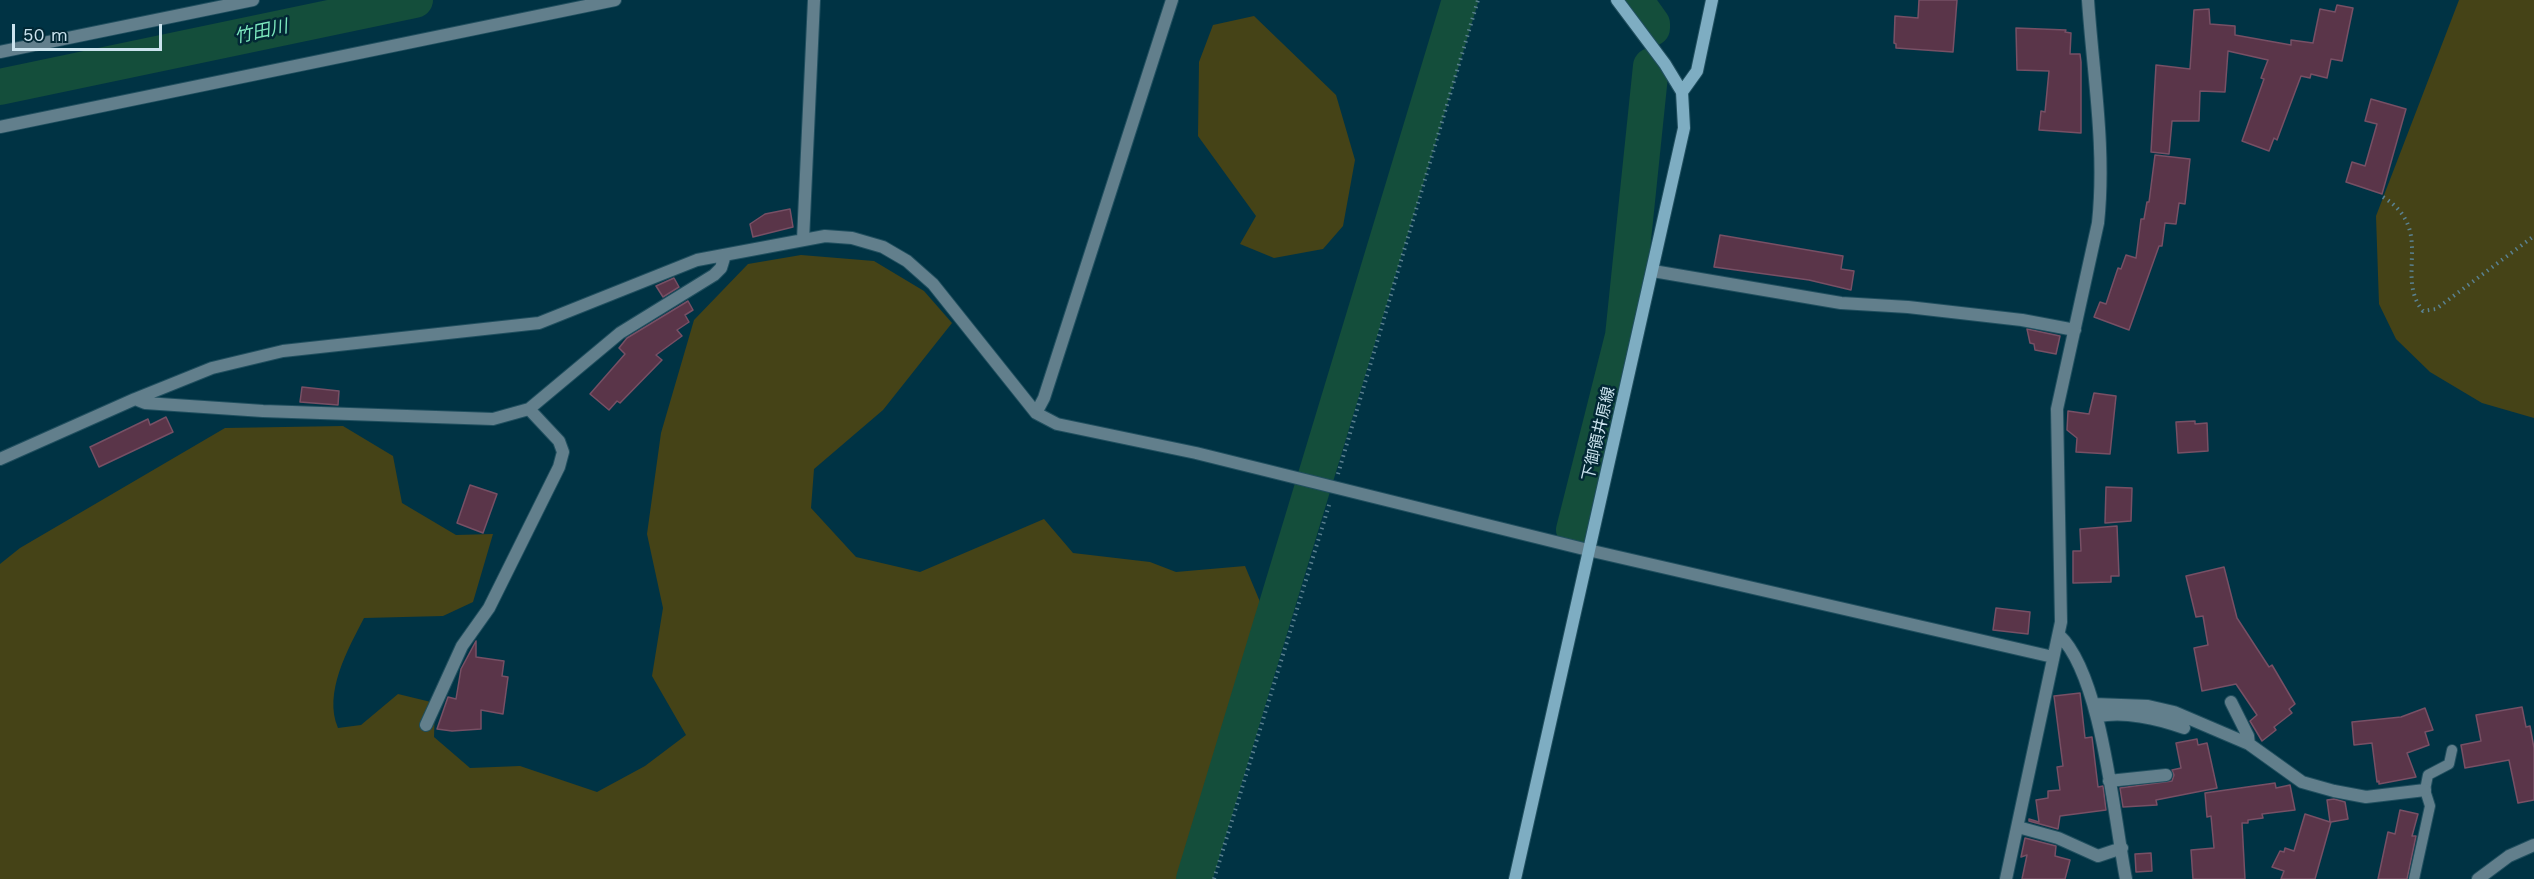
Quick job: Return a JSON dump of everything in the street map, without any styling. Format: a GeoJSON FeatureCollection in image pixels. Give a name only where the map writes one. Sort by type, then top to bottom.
{"type":"FeatureCollection","features":[{"type":"Feature","properties":{"kind":"main road"},"geometry":{"type":"LineString","coordinates":[[1617,0],[1683,92],[1697,71],[1712,0]]}},
{"type":"Feature","properties":{"kind":"main road","name":"下御領井原線"},"geometry":{"type":"LineString","coordinates":[[1515,879],[1684,128],[1683,92]]}},
{"type":"Feature","properties":{"kind":"street"},"geometry":{"type":"LineString","coordinates":[[0,52],[253,0]]}},
{"type":"Feature","properties":{"kind":"street"},"geometry":{"type":"LineString","coordinates":[[0,126],[615,0]]}},
{"type":"Feature","properties":{"kind":"street"},"geometry":{"type":"LineString","coordinates":[[803,240],[814,0]]}},
{"type":"Feature","properties":{"kind":"street"},"geometry":{"type":"LineString","coordinates":[[1036,413],[1047,387],[1172,0]]}},
{"type":"Feature","properties":{"kind":"street"},"geometry":{"type":"LineString","coordinates":[[2006,879],[2059,635],[2061,604],[2057,409],[2098,223],[2101,196],[2099,122],[2088,0]]}},
{"type":"Feature","properties":{"kind":"street"},"geometry":{"type":"LineString","coordinates":[[0,459],[135,399],[212,368],[283,351],[539,323],[698,260],[825,236],[852,238],[883,247],[907,261],[933,284],[1036,413],[1057,424],[1302,479],[1588,550],[2054,657]]}},
{"type":"Feature","properties":{"kind":"street"},"geometry":{"type":"LineString","coordinates":[[135,399],[145,403],[263,411],[493,420],[530,409],[620,333],[714,275],[721,268],[725,255]]}},
{"type":"Feature","properties":{"kind":"street"},"geometry":{"type":"LineString","coordinates":[[1653,271],[1841,303],[1908,307],[2022,320],[2075,330]]}},
{"type":"Feature","properties":{"kind":"street"},"geometry":{"type":"LineString","coordinates":[[426,725],[462,646],[489,608],[560,466],[563,452],[559,441],[530,409]]}},
{"type":"Feature","properties":{"kind":"street"},"geometry":{"type":"LineString","coordinates":[[2059,635],[2071,646],[2096,710],[2126,879]]}},
{"type":"Feature","properties":{"kind":"street"},"geometry":{"type":"LineString","coordinates":[[2231,702],[2248,736],[2248,744]]}},
{"type":"Feature","properties":{"kind":"street"},"geometry":{"type":"LineString","coordinates":[[2096,710],[2148,706],[2174,712],[2248,744],[2302,782],[2334,791],[2366,797],[2425,790]]}},
{"type":"Feature","properties":{"kind":"street"},"geometry":{"type":"LineString","coordinates":[[2096,710],[2106,714],[2155,719],[2184,728]]}},
{"type":"Feature","properties":{"kind":"street"},"geometry":{"type":"LineString","coordinates":[[2109,781],[2166,775]]}},
{"type":"Feature","properties":{"kind":"street"},"geometry":{"type":"LineString","coordinates":[[2018,827],[2058,838],[2098,856],[2122,848]]}},
{"type":"Feature","properties":{"kind":"street"},"geometry":{"type":"LineString","coordinates":[[2478,879],[2509,856],[2534,845]]}},
{"type":"Feature","properties":{"kind":"lane"},"geometry":{"type":"LineString","coordinates":[[2414,879],[2430,806],[2425,790],[2428,776],[2449,764],[2452,750]]}},
{"type":"Feature","properties":{"kind":"path"},"geometry":{"type":"LineString","coordinates":[[1214,879],[1478,0]]}},
{"type":"Feature","properties":{"kind":"path"},"geometry":{"type":"LineString","coordinates":[[2383,197],[2397,206],[2410,224],[2414,301],[2423,311],[2436,309],[2534,236]]}},
{"type":"Feature","properties":{"kind":"shaded area"},"geometry":{"type":"Polygon","coordinates":[[[2459,0],[2534,0],[2534,418],[2482,403],[2430,372],[2396,339],[2379,304],[2376,216],[2459,0]]]}},
{"type":"Feature","properties":{"kind":"shaded area"},"geometry":{"type":"Polygon","coordinates":[[[1254,16],[1336,95],[1355,160],[1343,226],[1323,249],[1274,258],[1240,244],[1256,216],[1198,136],[1199,62],[1213,25],[1254,16]]]}},
{"type":"Feature","properties":{"kind":"shaded area"},"geometry":{"type":"Polygon","coordinates":[[[801,255],[874,261],[924,291],[952,323],[883,410],[814,469],[811,508],[856,557],[920,572],[1044,519],[1073,553],[1150,562],[1176,572],[1245,566],[1263,609],[1181,879],[0,879],[0,564],[20,548],[225,428],[343,426],[393,456],[402,503],[456,535],[493,534],[473,602],[443,616],[364,618],[345,657],[335,686],[334,714],[338,728],[361,725],[398,694],[435,703],[434,737],[470,768],[520,766],[597,792],[645,766],[686,735],[652,676],[663,608],[647,534],[661,433],[694,320],[748,264],[801,255]]]}},
{"type":"Feature","properties":{"kind":"building"},"geometry":{"type":"Polygon","coordinates":[[[1919,0],[1957,0],[1953,52],[1896,48],[1894,43],[1895,16],[1918,18],[1919,0]]]}},
{"type":"Feature","properties":{"kind":"building"},"geometry":{"type":"Polygon","coordinates":[[[2337,5],[2353,8],[2342,61],[2331,59],[2327,78],[2311,74],[2310,78],[2301,76],[2277,140],[2274,138],[2269,151],[2242,141],[2264,79],[2261,78],[2268,60],[2228,51],[2225,92],[2200,91],[2199,121],[2172,121],[2169,154],[2151,152],[2156,65],[2190,69],[2194,10],[2209,9],[2210,24],[2235,26],[2235,35],[2291,45],[2291,40],[2313,43],[2320,9],[2335,12],[2337,5]]]}},
{"type":"Feature","properties":{"kind":"building"},"geometry":{"type":"Polygon","coordinates":[[[2016,28],[2066,30],[2065,32],[2071,33],[2070,54],[2080,54],[2081,62],[2081,133],[2039,130],[2041,111],[2045,112],[2049,71],[2017,70],[2016,28]]]}},
{"type":"Feature","properties":{"kind":"building"},"geometry":{"type":"Polygon","coordinates":[[[2371,99],[2406,109],[2382,194],[2346,182],[2352,162],[2365,166],[2377,124],[2365,121],[2371,99]]]}},
{"type":"Feature","properties":{"kind":"building"},"geometry":{"type":"Polygon","coordinates":[[[2155,155],[2190,159],[2185,204],[2179,203],[2176,224],[2165,223],[2162,246],[2159,246],[2129,330],[2094,317],[2100,302],[2106,304],[2118,268],[2121,269],[2126,255],[2136,258],[2141,219],[2144,219],[2147,202],[2149,202],[2155,155]]]}},
{"type":"Feature","properties":{"kind":"building"},"geometry":{"type":"Polygon","coordinates":[[[790,209],[793,227],[753,237],[750,224],[765,214],[790,209]]]}},
{"type":"Feature","properties":{"kind":"building"},"geometry":{"type":"Polygon","coordinates":[[[1720,235],[1843,256],[1841,269],[1854,271],[1851,290],[1809,280],[1714,267],[1720,235]]]}},
{"type":"Feature","properties":{"kind":"building"},"geometry":{"type":"Polygon","coordinates":[[[674,278],[679,287],[663,297],[656,286],[674,278]]]}},
{"type":"Feature","properties":{"kind":"building"},"geometry":{"type":"Polygon","coordinates":[[[688,301],[693,310],[685,315],[689,322],[677,330],[682,336],[656,355],[662,360],[620,403],[617,401],[609,410],[590,394],[625,354],[619,348],[627,338],[688,301]]]}},
{"type":"Feature","properties":{"kind":"building"},"geometry":{"type":"Polygon","coordinates":[[[2027,329],[2060,336],[2056,354],[2035,350],[2034,344],[2030,343],[2027,329]]]}},
{"type":"Feature","properties":{"kind":"building"},"geometry":{"type":"Polygon","coordinates":[[[302,387],[339,391],[338,405],[300,402],[302,387]]]}},
{"type":"Feature","properties":{"kind":"building"},"geometry":{"type":"Polygon","coordinates":[[[2094,393],[2116,396],[2110,454],[2076,452],[2077,438],[2067,430],[2068,411],[2089,414],[2094,393]]]}},
{"type":"Feature","properties":{"kind":"building"},"geometry":{"type":"Polygon","coordinates":[[[166,417],[173,432],[99,467],[90,447],[148,419],[150,425],[166,417]]]}},
{"type":"Feature","properties":{"kind":"building"},"geometry":{"type":"Polygon","coordinates":[[[2195,421],[2195,424],[2207,423],[2208,451],[2178,453],[2176,422],[2195,421]]]}},
{"type":"Feature","properties":{"kind":"building"},"geometry":{"type":"Polygon","coordinates":[[[470,485],[497,494],[483,533],[457,523],[470,485]]]}},
{"type":"Feature","properties":{"kind":"building"},"geometry":{"type":"Polygon","coordinates":[[[2106,487],[2132,488],[2131,521],[2105,523],[2106,487]]]}},
{"type":"Feature","properties":{"kind":"building"},"geometry":{"type":"Polygon","coordinates":[[[2117,526],[2119,576],[2111,576],[2111,582],[2073,583],[2073,551],[2081,551],[2080,529],[2117,526]]]}},
{"type":"Feature","properties":{"kind":"building"},"geometry":{"type":"Polygon","coordinates":[[[2224,567],[2237,618],[2269,667],[2272,665],[2295,704],[2289,709],[2292,713],[2274,727],[2276,730],[2262,741],[2250,721],[2257,715],[2236,684],[2202,691],[2194,648],[2208,645],[2203,616],[2196,617],[2186,576],[2224,567]]]}},
{"type":"Feature","properties":{"kind":"building"},"geometry":{"type":"Polygon","coordinates":[[[1996,608],[2030,612],[2028,634],[1993,630],[1996,608]]]}},
{"type":"Feature","properties":{"kind":"building"},"geometry":{"type":"Polygon","coordinates":[[[476,641],[476,657],[504,661],[502,676],[508,677],[503,714],[481,710],[481,729],[452,731],[437,729],[448,697],[456,699],[461,669],[476,641]]]}},
{"type":"Feature","properties":{"kind":"building"},"geometry":{"type":"Polygon","coordinates":[[[2080,693],[2085,738],[2092,737],[2098,787],[2103,786],[2106,810],[2060,816],[2058,829],[2029,821],[2029,819],[2039,822],[2036,800],[2048,798],[2048,791],[2060,790],[2057,767],[2063,766],[2054,696],[2080,693]]]}},
{"type":"Feature","properties":{"kind":"building"},"geometry":{"type":"Polygon","coordinates":[[[2522,707],[2526,727],[2530,726],[2534,748],[2534,800],[2518,803],[2509,760],[2465,768],[2461,745],[2481,741],[2476,715],[2522,707]]]}},
{"type":"Feature","properties":{"kind":"building"},"geometry":{"type":"Polygon","coordinates":[[[2425,708],[2433,730],[2425,732],[2429,745],[2407,753],[2416,777],[2379,784],[2372,743],[2354,745],[2352,722],[2401,717],[2425,708]]]}},
{"type":"Feature","properties":{"kind":"building"},"geometry":{"type":"Polygon","coordinates":[[[2197,739],[2198,745],[2207,743],[2217,788],[2156,800],[2157,805],[2123,807],[2120,788],[2172,781],[2174,775],[2172,770],[2181,768],[2176,743],[2197,739]]]}},
{"type":"Feature","properties":{"kind":"building"},"geometry":{"type":"Polygon","coordinates":[[[2275,783],[2276,788],[2290,785],[2295,810],[2262,814],[2263,818],[2242,823],[2245,879],[2193,879],[2191,850],[2214,848],[2211,816],[2207,817],[2205,793],[2275,783]]]}},
{"type":"Feature","properties":{"kind":"building"},"geometry":{"type":"Polygon","coordinates":[[[2327,800],[2345,802],[2348,819],[2331,822],[2315,879],[2281,879],[2284,871],[2272,867],[2280,851],[2284,852],[2285,848],[2294,851],[2305,814],[2330,822],[2327,800]]]}},
{"type":"Feature","properties":{"kind":"building"},"geometry":{"type":"Polygon","coordinates":[[[2400,810],[2418,814],[2412,836],[2416,836],[2407,879],[2378,879],[2388,832],[2395,834],[2400,810]]]}},
{"type":"Feature","properties":{"kind":"building"},"geometry":{"type":"Polygon","coordinates":[[[2025,838],[2056,846],[2055,856],[2070,860],[2065,879],[2022,879],[2027,855],[2021,857],[2025,838]]]}},
{"type":"Feature","properties":{"kind":"building"},"geometry":{"type":"Polygon","coordinates":[[[2151,853],[2152,871],[2136,872],[2135,854],[2151,853]]]}},
{"type":"Feature","properties":{"kind":"waterway","name":"竹田川"},"geometry":{"type":"LineString","coordinates":[[0,87],[415,0]]}},
{"type":"Feature","properties":{"kind":"waterway"},"geometry":{"type":"LineString","coordinates":[[1194,879],[1460,0]]}},
{"type":"Feature","properties":{"kind":"waterway"},"geometry":{"type":"LineString","coordinates":[[1635,0],[1652,24],[1652,28]]}},
{"type":"Feature","properties":{"kind":"waterway"},"geometry":{"type":"LineString","coordinates":[[1574,530],[1623,336],[1651,66]]}}]}
